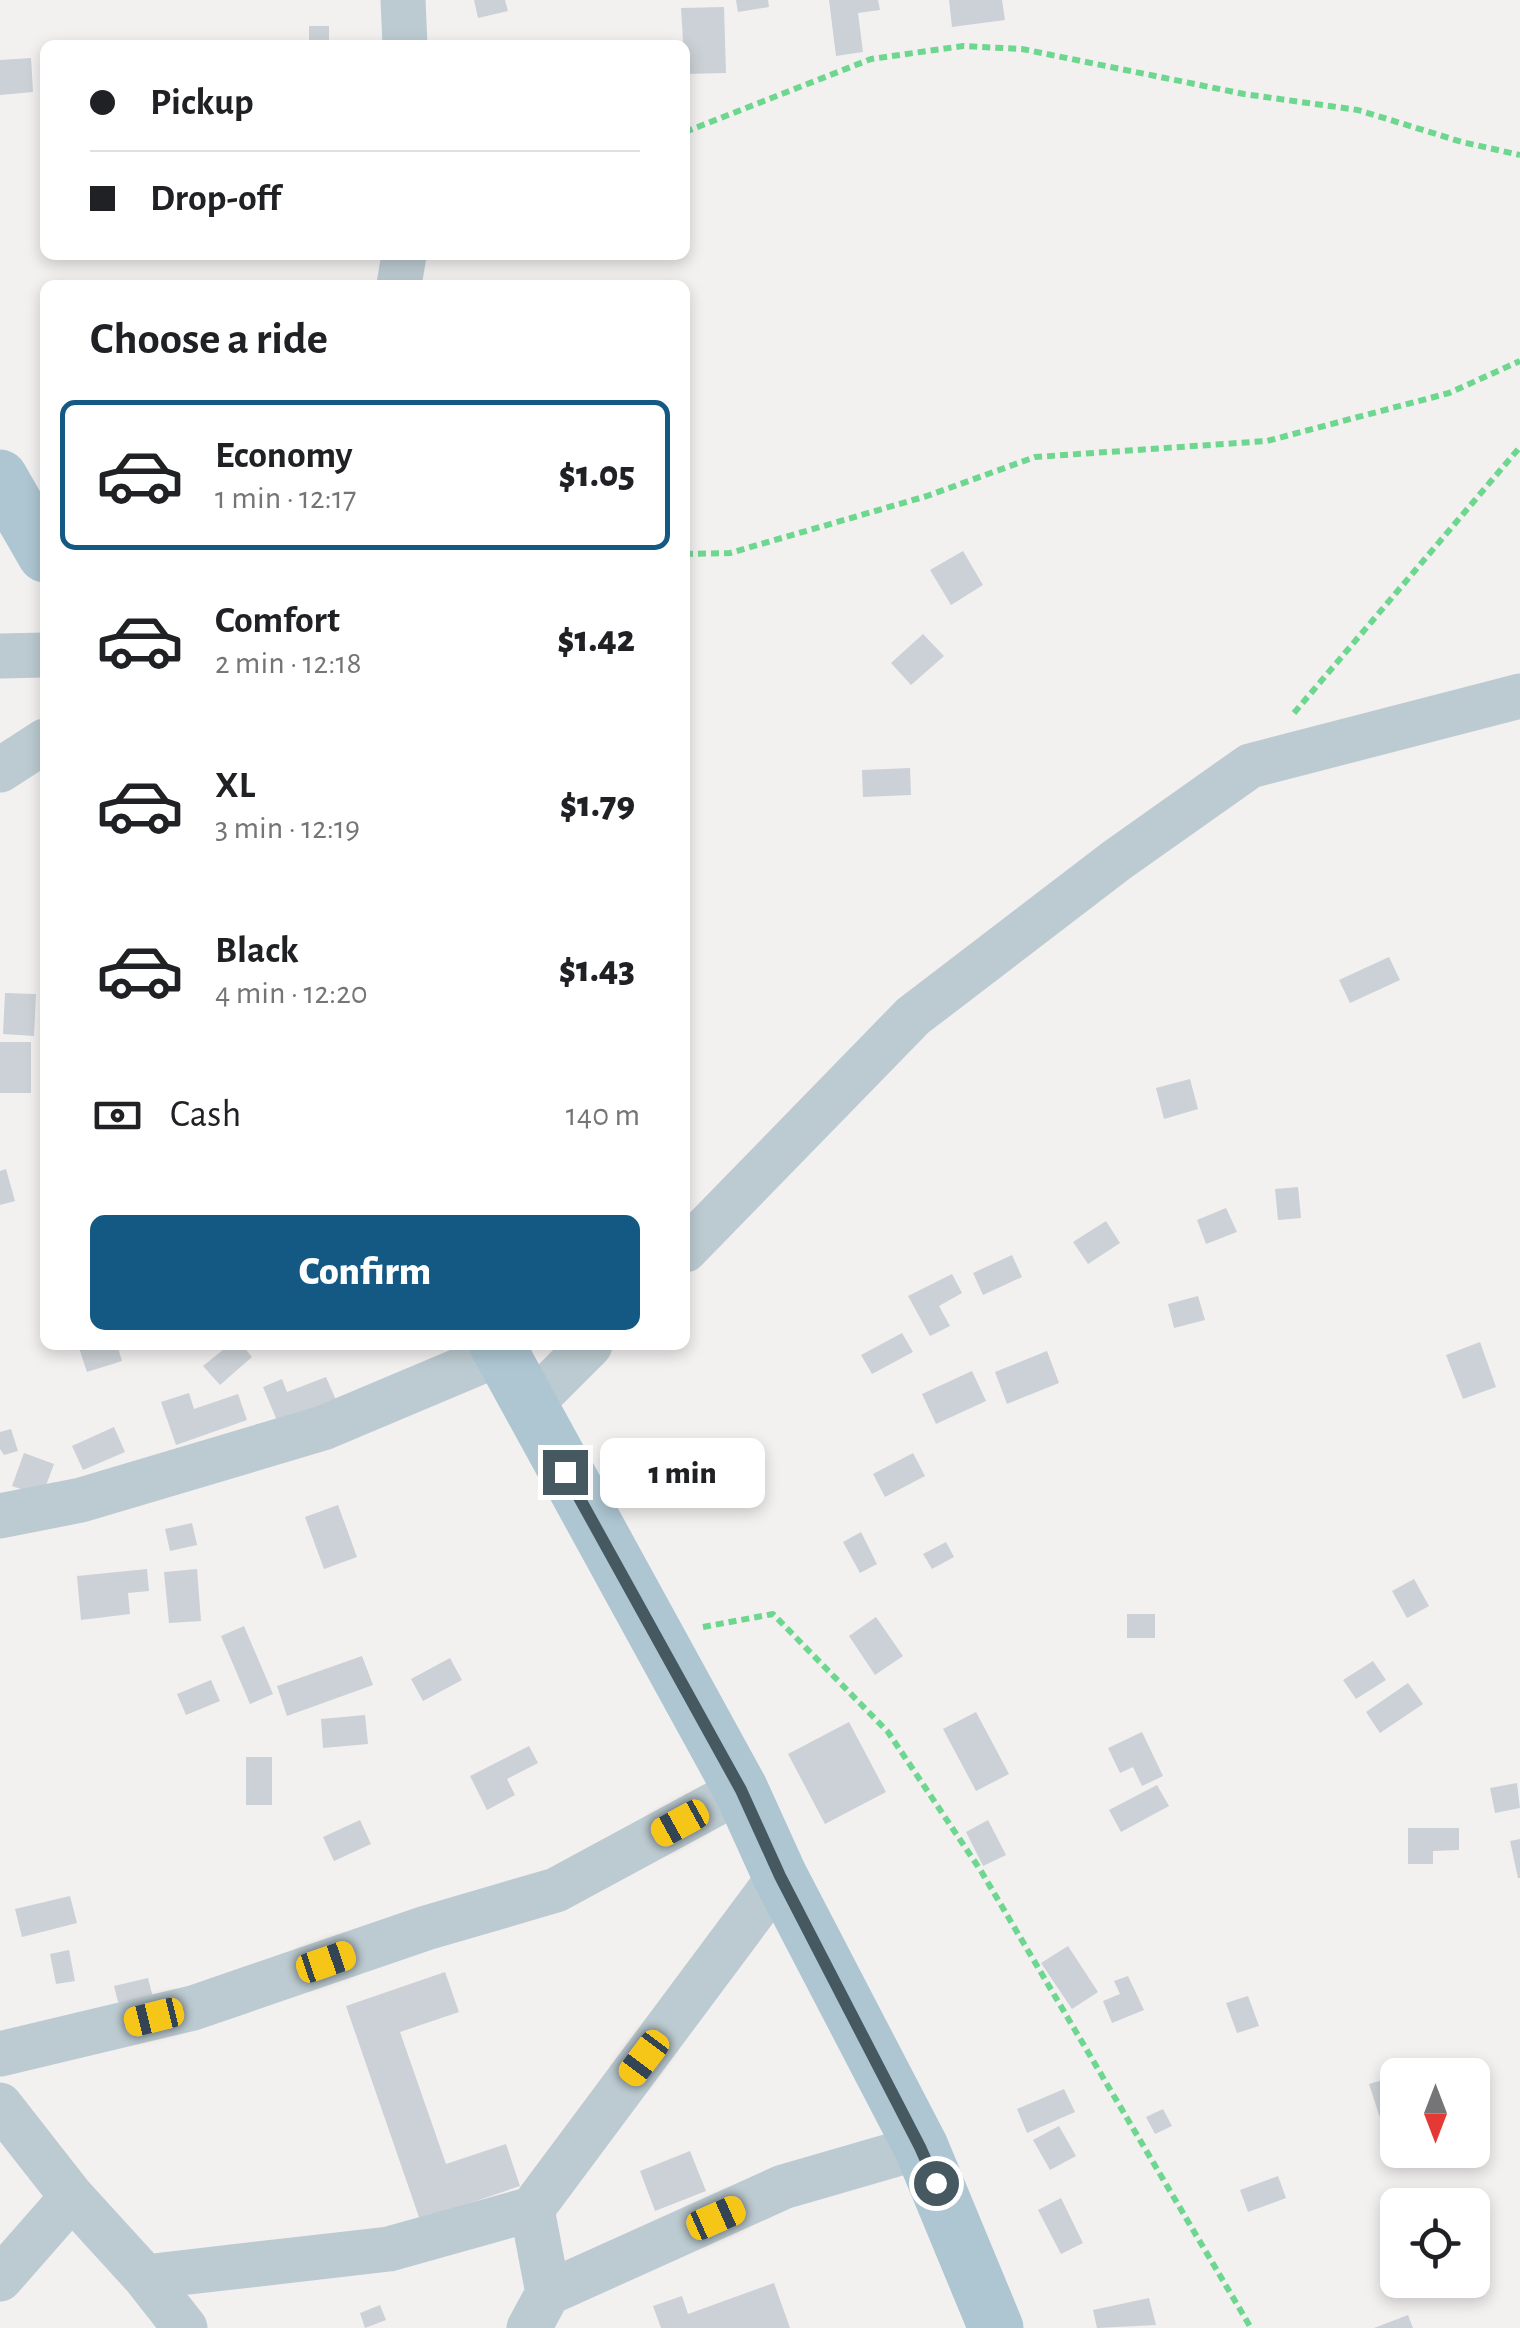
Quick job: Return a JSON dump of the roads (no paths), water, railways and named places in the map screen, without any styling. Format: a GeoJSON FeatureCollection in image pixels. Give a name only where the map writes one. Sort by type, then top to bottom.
{"type":"FeatureCollection","features":[{"type":"Feature","properties":{"kind":"main road"},"geometry":{"type":"LineString","coordinates":[[0,478],[40,546]]}},
{"type":"Feature","properties":{"kind":"main road"},"geometry":{"type":"LineString","coordinates":[[500,1350],[741,1790],[780,1876],[920,2147],[996,2328]]}},
{"type":"Feature","properties":{"kind":"street"},"geometry":{"type":"LineString","coordinates":[[402,0],[404,40]]}},
{"type":"Feature","properties":{"kind":"street"},"geometry":{"type":"LineString","coordinates":[[0,656],[40,655]]}},
{"type":"Feature","properties":{"kind":"street"},"geometry":{"type":"LineString","coordinates":[[690,1245],[912,1016],[1117,860],[1250,766],[1520,696]]}},
{"type":"Feature","properties":{"kind":"street"},"geometry":{"type":"LineString","coordinates":[[0,770],[40,744]]}},
{"type":"Feature","properties":{"kind":"street"},"geometry":{"type":"LineString","coordinates":[[0,1516],[82,1500],[307,1434],[497,1350]]}},
{"type":"Feature","properties":{"kind":"street"},"geometry":{"type":"LineString","coordinates":[[529,1406],[585,1350]]}},
{"type":"Feature","properties":{"kind":"street"},"geometry":{"type":"LineString","coordinates":[[0,2054],[193,2008],[426,1928],[556,1890],[741,1790]]}},
{"type":"Feature","properties":{"kind":"street"},"geometry":{"type":"LineString","coordinates":[[145,2278],[389,2248],[532,2209],[780,1876]]}},
{"type":"Feature","properties":{"kind":"street"},"geometry":{"type":"LineString","coordinates":[[0,2104],[72,2197],[185,2328]]}},
{"type":"Feature","properties":{"kind":"street"},"geometry":{"type":"LineString","coordinates":[[532,2209],[539,2311],[784,2187],[920,2147]]}},
{"type":"Feature","properties":{"kind":"street"},"geometry":{"type":"LineString","coordinates":[[0,2279],[72,2197]]}}]}
